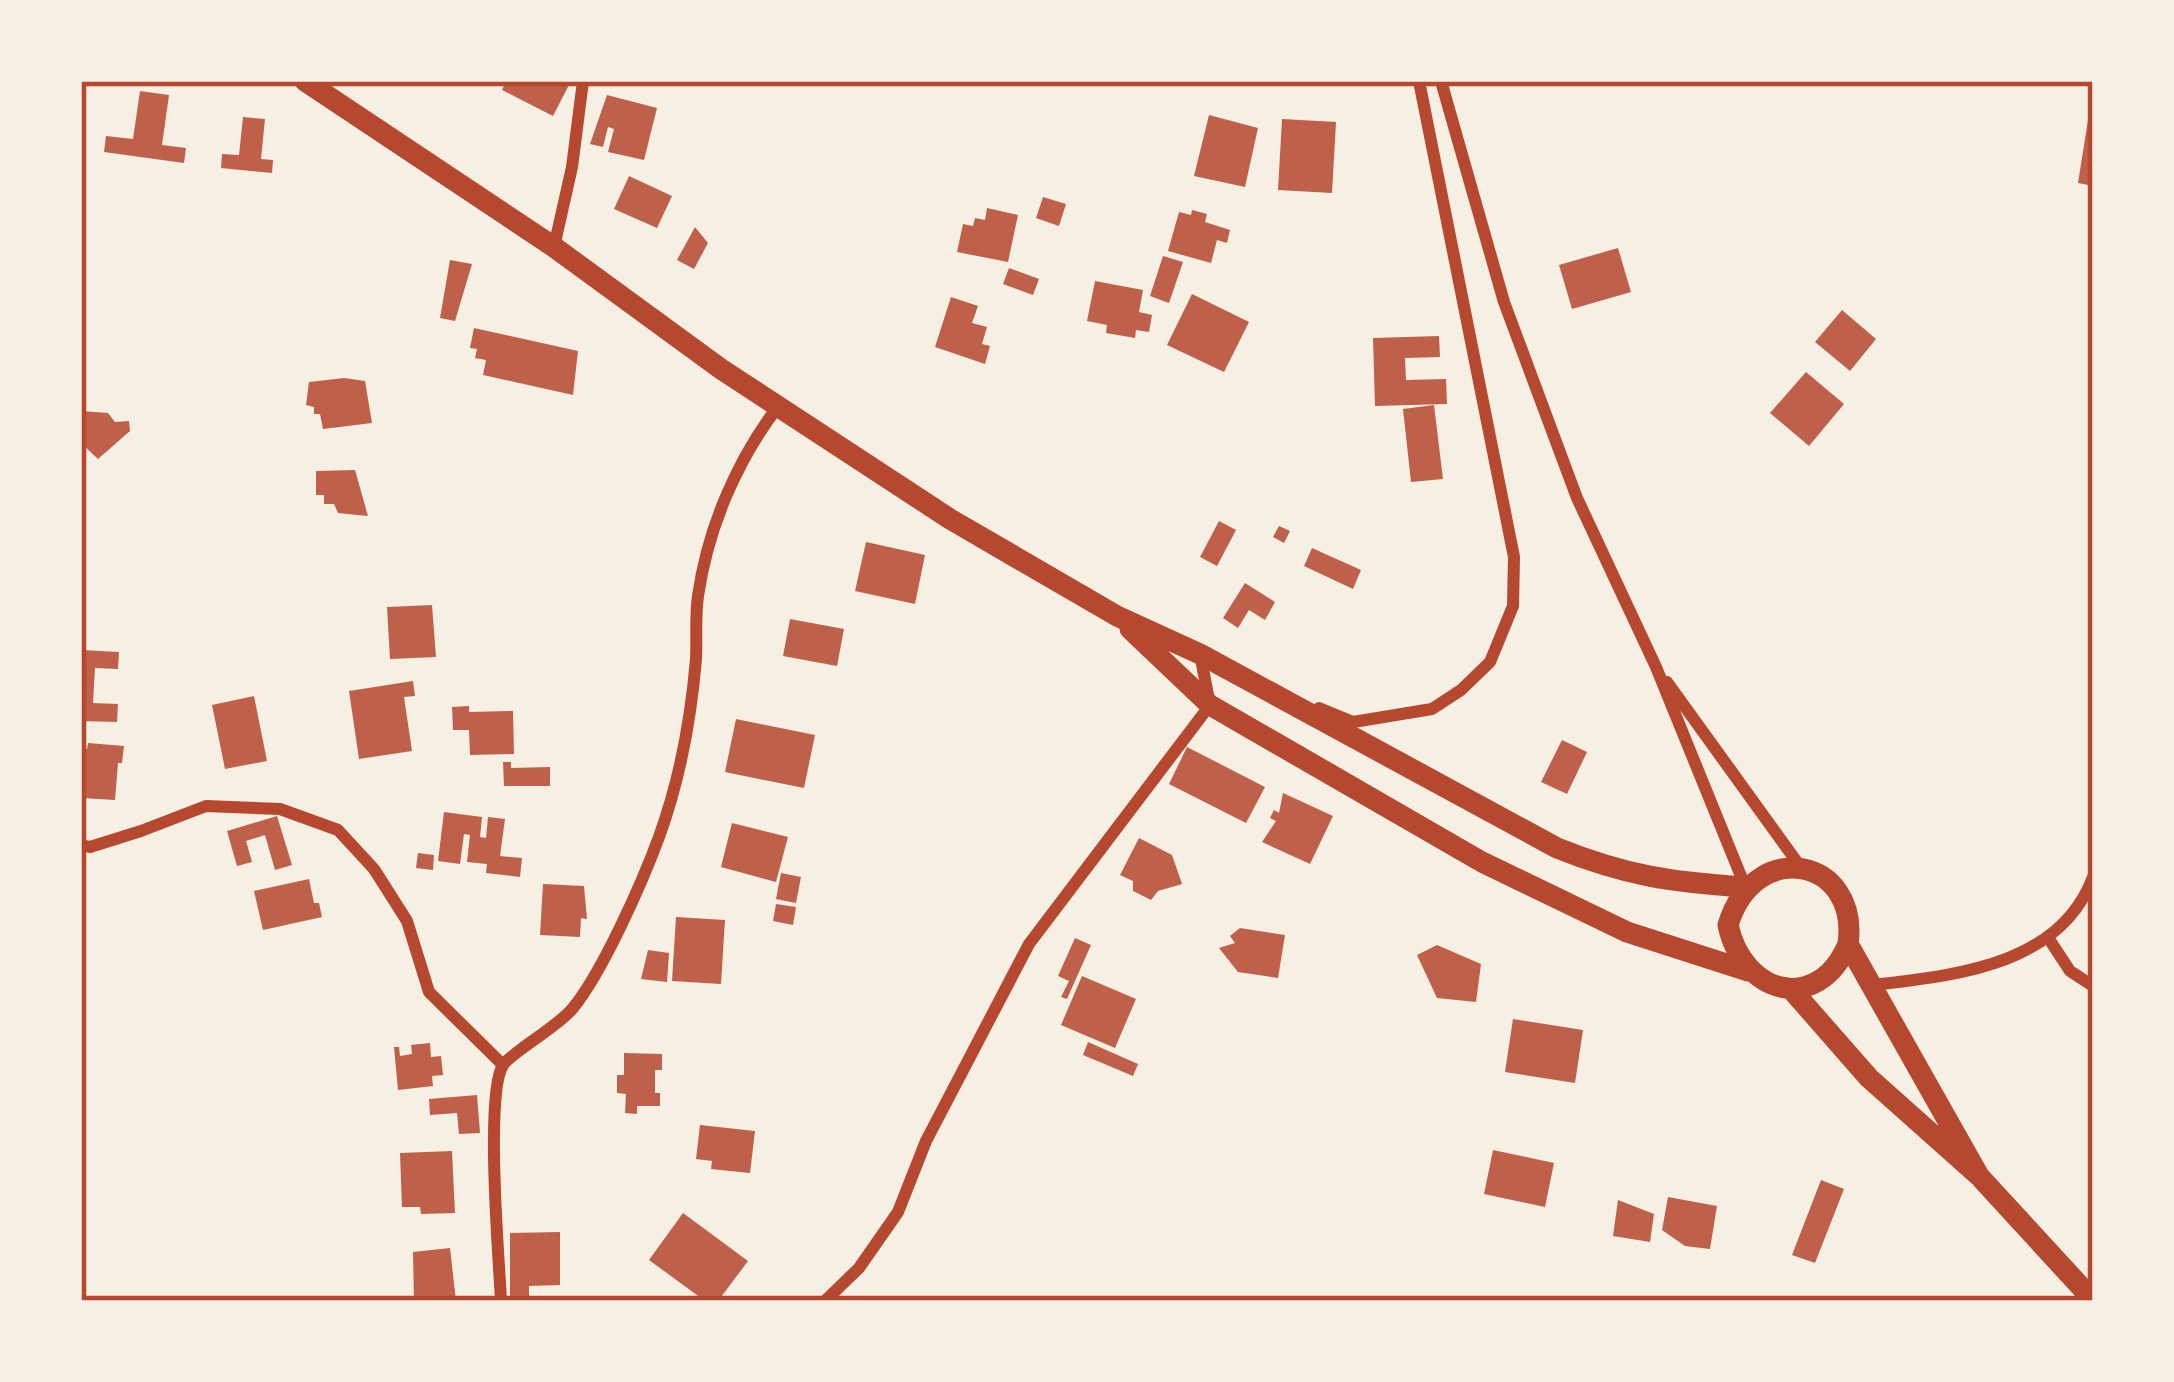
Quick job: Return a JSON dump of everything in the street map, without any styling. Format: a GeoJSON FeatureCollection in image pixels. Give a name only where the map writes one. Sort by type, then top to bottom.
{"type":"FeatureCollection","features":[{"type":"Feature","properties":{"kind":"main road"},"geometry":{"type":"LineString","coordinates":[[305,81],[950,520],[1117,616],[1199,654],[1557,848],[1659,881],[1745,887]]}},
{"type":"Feature","properties":{"kind":"main road"},"geometry":{"type":"LineString","coordinates":[[1117,616],[1210,705],[1482,862],[1627,932],[1791,989],[1868,1078],[1978,1176],[2093,1300]]}},
{"type":"Feature","properties":{"kind":"main road"},"geometry":{"type":"LineString","coordinates":[[1748,971],[1738,958],[1728,925],[1745,887],[1771,871],[1802,869],[1831,884],[1841,897],[1850,928],[1842,958],[1821,979],[1791,989]]}},
{"type":"Feature","properties":{"kind":"main road"},"geometry":{"type":"LineString","coordinates":[[1848,944],[1978,1176]]}},
{"type":"Feature","properties":{"kind":"street"},"geometry":{"type":"LineString","coordinates":[[554,247],[584,81]]}},
{"type":"Feature","properties":{"kind":"street"},"geometry":{"type":"LineString","coordinates":[[1229,672],[1353,722],[1432,709],[1490,662],[1513,606],[1514,557],[1419,81]]}},
{"type":"Feature","properties":{"kind":"street"},"geometry":{"type":"LineString","coordinates":[[1441,81],[1504,302],[1577,498],[1656,667],[1745,887]]}},
{"type":"Feature","properties":{"kind":"street"},"geometry":{"type":"LineString","coordinates":[[501,1301],[494,1109],[503,1065],[572,1010],[599,967],[659,837],[682,750],[696,662],[698,596],[711,543],[729,486],[757,433],[779,405]]}},
{"type":"Feature","properties":{"kind":"street"},"geometry":{"type":"LineString","coordinates":[[825,1301],[859,1268],[898,1211],[926,1141],[1029,944],[1210,705],[1199,654]]}},
{"type":"Feature","properties":{"kind":"street"},"geometry":{"type":"LineString","coordinates":[[1656,667],[1802,869]]}},
{"type":"Feature","properties":{"kind":"street"},"geometry":{"type":"LineString","coordinates":[[81,845],[90,847],[206,806],[280,809],[338,830],[374,869],[407,921],[429,992],[503,1065]]}},
{"type":"Feature","properties":{"kind":"street"},"geometry":{"type":"LineString","coordinates":[[1873,985],[1963,973],[2049,939],[2071,921],[2093,877]]}},
{"type":"Feature","properties":{"kind":"street"},"geometry":{"type":"LineString","coordinates":[[2049,939],[2070,971],[2093,986]]}},
{"type":"Feature","properties":{"kind":"building"},"geometry":{"type":"Polygon","coordinates":[[[506,81],[571,81],[553,116],[502,90],[506,81]]]}},
{"type":"Feature","properties":{"kind":"building"},"geometry":{"type":"Polygon","coordinates":[[[140,91],[169,95],[162,145],[186,148],[184,163],[104,152],[106,136],[133,139],[140,91]]]}},
{"type":"Feature","properties":{"kind":"building"},"geometry":{"type":"Polygon","coordinates":[[[607,95],[657,108],[644,160],[608,152],[614,129],[608,127],[603,147],[590,144],[607,95]]]}},
{"type":"Feature","properties":{"kind":"building"},"geometry":{"type":"Polygon","coordinates":[[[1209,115],[1258,128],[1245,187],[1194,176],[1209,115]]]}},
{"type":"Feature","properties":{"kind":"building"},"geometry":{"type":"Polygon","coordinates":[[[243,117],[265,119],[261,159],[273,160],[272,173],[221,168],[222,154],[239,155],[243,117]]]}},
{"type":"Feature","properties":{"kind":"building"},"geometry":{"type":"Polygon","coordinates":[[[1282,119],[1336,122],[1332,193],[1278,190],[1282,119]]]}},
{"type":"Feature","properties":{"kind":"building"},"geometry":{"type":"Polygon","coordinates":[[[2088,120],[2093,121],[2093,186],[2078,183],[2088,120]]]}},
{"type":"Feature","properties":{"kind":"building"},"geometry":{"type":"Polygon","coordinates":[[[629,176],[672,196],[657,228],[614,209],[629,176]]]}},
{"type":"Feature","properties":{"kind":"building"},"geometry":{"type":"Polygon","coordinates":[[[1043,197],[1066,204],[1059,226],[1036,218],[1043,197]]]}},
{"type":"Feature","properties":{"kind":"building"},"geometry":{"type":"Polygon","coordinates":[[[987,208],[1018,215],[1008,262],[957,252],[963,224],[973,226],[975,218],[985,220],[987,208]]]}},
{"type":"Feature","properties":{"kind":"building"},"geometry":{"type":"Polygon","coordinates":[[[1192,210],[1207,214],[1205,222],[1230,230],[1227,243],[1217,240],[1211,263],[1168,251],[1179,212],[1191,215],[1192,210]]]}},
{"type":"Feature","properties":{"kind":"building"},"geometry":{"type":"Polygon","coordinates":[[[695,227],[708,243],[694,269],[677,260],[695,227]]]}},
{"type":"Feature","properties":{"kind":"building"},"geometry":{"type":"Polygon","coordinates":[[[1618,248],[1631,292],[1572,309],[1559,265],[1618,248]]]}},
{"type":"Feature","properties":{"kind":"building"},"geometry":{"type":"Polygon","coordinates":[[[1163,256],[1183,262],[1169,303],[1150,296],[1163,256]]]}},
{"type":"Feature","properties":{"kind":"building"},"geometry":{"type":"Polygon","coordinates":[[[450,260],[472,264],[455,321],[440,318],[450,260]]]}},
{"type":"Feature","properties":{"kind":"building"},"geometry":{"type":"Polygon","coordinates":[[[1009,268],[1039,279],[1033,295],[1003,284],[1009,268]]]}},
{"type":"Feature","properties":{"kind":"building"},"geometry":{"type":"Polygon","coordinates":[[[1095,281],[1143,290],[1139,312],[1152,315],[1149,332],[1136,330],[1135,338],[1106,333],[1107,325],[1087,321],[1095,281]]]}},
{"type":"Feature","properties":{"kind":"building"},"geometry":{"type":"Polygon","coordinates":[[[1192,294],[1249,322],[1224,372],[1167,345],[1192,294]]]}},
{"type":"Feature","properties":{"kind":"building"},"geometry":{"type":"Polygon","coordinates":[[[951,297],[978,306],[972,323],[987,327],[982,344],[990,346],[985,364],[935,347],[951,297]]]}},
{"type":"Feature","properties":{"kind":"building"},"geometry":{"type":"Polygon","coordinates":[[[1842,310],[1876,339],[1850,371],[1815,342],[1842,310]]]}},
{"type":"Feature","properties":{"kind":"building"},"geometry":{"type":"Polygon","coordinates":[[[474,328],[578,351],[573,395],[483,375],[486,360],[475,358],[477,349],[470,348],[474,328]]]}},
{"type":"Feature","properties":{"kind":"building"},"geometry":{"type":"Polygon","coordinates":[[[1439,336],[1440,357],[1405,358],[1406,380],[1446,379],[1447,404],[1375,406],[1373,338],[1439,336]]]}},
{"type":"Feature","properties":{"kind":"building"},"geometry":{"type":"Polygon","coordinates":[[[1806,372],[1844,404],[1809,446],[1770,413],[1806,372]]]}},
{"type":"Feature","properties":{"kind":"building"},"geometry":{"type":"Polygon","coordinates":[[[365,381],[372,423],[323,429],[320,414],[306,405],[309,382],[365,381]]]}},
{"type":"Feature","properties":{"kind":"building"},"geometry":{"type":"Polygon","coordinates":[[[1434,405],[1443,479],[1411,482],[1403,409],[1434,405]]]}},
{"type":"Feature","properties":{"kind":"building"},"geometry":{"type":"Polygon","coordinates":[[[81,411],[108,413],[115,422],[129,421],[130,431],[98,459],[81,443],[81,411]]]}},
{"type":"Feature","properties":{"kind":"building"},"geometry":{"type":"Polygon","coordinates":[[[355,470],[368,516],[338,513],[334,504],[324,504],[324,495],[316,495],[316,471],[355,470]]]}},
{"type":"Feature","properties":{"kind":"building"},"geometry":{"type":"Polygon","coordinates":[[[1219,521],[1236,530],[1217,566],[1200,557],[1219,521]]]}},
{"type":"Feature","properties":{"kind":"building"},"geometry":{"type":"Polygon","coordinates":[[[1279,526],[1290,531],[1284,543],[1273,537],[1279,526]]]}},
{"type":"Feature","properties":{"kind":"building"},"geometry":{"type":"Polygon","coordinates":[[[866,542],[925,555],[915,604],[855,591],[866,542]]]}},
{"type":"Feature","properties":{"kind":"building"},"geometry":{"type":"Polygon","coordinates":[[[1312,548],[1361,570],[1353,589],[1304,566],[1312,548]]]}},
{"type":"Feature","properties":{"kind":"building"},"geometry":{"type":"Polygon","coordinates":[[[1245,583],[1275,602],[1265,620],[1249,610],[1238,628],[1223,618],[1245,583]]]}},
{"type":"Feature","properties":{"kind":"building"},"geometry":{"type":"Polygon","coordinates":[[[432,605],[436,657],[390,659],[387,607],[432,605]]]}},
{"type":"Feature","properties":{"kind":"building"},"geometry":{"type":"Polygon","coordinates":[[[790,619],[844,629],[837,666],[783,656],[790,619]]]}},
{"type":"Feature","properties":{"kind":"building"},"geometry":{"type":"Polygon","coordinates":[[[81,650],[119,652],[118,669],[95,668],[93,703],[118,704],[117,722],[81,721],[81,650]]]}},
{"type":"Feature","properties":{"kind":"building"},"geometry":{"type":"Polygon","coordinates":[[[413,681],[415,696],[404,697],[412,751],[359,759],[349,691],[413,681]]]}},
{"type":"Feature","properties":{"kind":"building"},"geometry":{"type":"Polygon","coordinates":[[[254,696],[267,761],[225,769],[212,705],[254,696]]]}},
{"type":"Feature","properties":{"kind":"building"},"geometry":{"type":"Polygon","coordinates":[[[469,706],[469,712],[513,711],[514,754],[470,755],[469,730],[453,730],[452,707],[469,706]]]}},
{"type":"Feature","properties":{"kind":"building"},"geometry":{"type":"Polygon","coordinates":[[[736,719],[815,735],[804,788],[725,772],[736,719]]]}},
{"type":"Feature","properties":{"kind":"building"},"geometry":{"type":"Polygon","coordinates":[[[1562,740],[1587,752],[1567,794],[1541,782],[1562,740]]]}},
{"type":"Feature","properties":{"kind":"building"},"geometry":{"type":"Polygon","coordinates":[[[88,743],[124,746],[115,800],[81,798],[81,748],[87,749],[88,743]]]}},
{"type":"Feature","properties":{"kind":"building"},"geometry":{"type":"Polygon","coordinates":[[[1187,747],[1265,787],[1246,823],[1169,784],[1187,747]]]}},
{"type":"Feature","properties":{"kind":"building"},"geometry":{"type":"Polygon","coordinates":[[[503,762],[511,762],[511,768],[550,767],[550,786],[504,786],[503,762]]]}},
{"type":"Feature","properties":{"kind":"building"},"geometry":{"type":"Polygon","coordinates":[[[1283,793],[1333,816],[1310,864],[1262,842],[1276,821],[1270,818],[1274,810],[1279,813],[1283,793]]]}},
{"type":"Feature","properties":{"kind":"building"},"geometry":{"type":"Polygon","coordinates":[[[444,812],[482,817],[480,837],[486,838],[488,817],[505,819],[500,856],[522,858],[520,877],[486,873],[487,864],[467,862],[470,835],[464,834],[460,864],[438,861],[444,812]]]}},
{"type":"Feature","properties":{"kind":"building"},"geometry":{"type":"Polygon","coordinates":[[[277,816],[292,865],[275,870],[265,835],[246,841],[252,862],[237,866],[227,831],[277,816]]]}},
{"type":"Feature","properties":{"kind":"building"},"geometry":{"type":"Polygon","coordinates":[[[732,823],[788,837],[776,882],[721,867],[732,823]]]}},
{"type":"Feature","properties":{"kind":"building"},"geometry":{"type":"Polygon","coordinates":[[[1139,838],[1172,855],[1182,884],[1158,891],[1151,900],[1133,891],[1133,881],[1120,875],[1139,838]]]}},
{"type":"Feature","properties":{"kind":"building"},"geometry":{"type":"Polygon","coordinates":[[[418,853],[434,855],[433,870],[416,868],[418,853]]]}},
{"type":"Feature","properties":{"kind":"building"},"geometry":{"type":"Polygon","coordinates":[[[781,873],[801,877],[796,903],[776,899],[781,873]]]}},
{"type":"Feature","properties":{"kind":"building"},"geometry":{"type":"Polygon","coordinates":[[[309,879],[322,917],[263,930],[254,891],[309,879]]]}},
{"type":"Feature","properties":{"kind":"building"},"geometry":{"type":"Polygon","coordinates":[[[543,884],[584,886],[587,919],[581,918],[580,937],[540,935],[543,884]]]}},
{"type":"Feature","properties":{"kind":"building"},"geometry":{"type":"Polygon","coordinates":[[[776,904],[796,907],[793,925],[773,921],[776,904]]]}},
{"type":"Feature","properties":{"kind":"building"},"geometry":{"type":"Polygon","coordinates":[[[676,917],[725,920],[721,984],[672,981],[676,917]]]}},
{"type":"Feature","properties":{"kind":"building"},"geometry":{"type":"Polygon","coordinates":[[[1240,928],[1285,935],[1278,978],[1238,972],[1219,948],[1235,943],[1230,936],[1240,928]]]}},
{"type":"Feature","properties":{"kind":"building"},"geometry":{"type":"Polygon","coordinates":[[[1075,938],[1091,945],[1067,999],[1061,997],[1069,981],[1058,976],[1075,938]]]}},
{"type":"Feature","properties":{"kind":"building"},"geometry":{"type":"Polygon","coordinates":[[[1437,945],[1481,964],[1476,1002],[1437,998],[1417,955],[1437,945]]]}},
{"type":"Feature","properties":{"kind":"building"},"geometry":{"type":"Polygon","coordinates":[[[648,950],[669,953],[667,982],[641,979],[648,950]]]}},
{"type":"Feature","properties":{"kind":"building"},"geometry":{"type":"Polygon","coordinates":[[[1082,976],[1136,999],[1115,1048],[1061,1025],[1082,976]]]}},
{"type":"Feature","properties":{"kind":"building"},"geometry":{"type":"Polygon","coordinates":[[[1513,1019],[1583,1030],[1575,1083],[1505,1072],[1513,1019]]]}},
{"type":"Feature","properties":{"kind":"building"},"geometry":{"type":"Polygon","coordinates":[[[1088,1042],[1138,1064],[1133,1076],[1083,1055],[1088,1042]]]}},
{"type":"Feature","properties":{"kind":"building"},"geometry":{"type":"Polygon","coordinates":[[[430,1043],[431,1057],[441,1056],[443,1075],[432,1076],[433,1086],[398,1090],[394,1047],[399,1047],[400,1056],[412,1054],[411,1045],[430,1043]]]}},
{"type":"Feature","properties":{"kind":"building"},"geometry":{"type":"Polygon","coordinates":[[[624,1053],[662,1054],[662,1070],[655,1070],[660,1106],[637,1106],[637,1114],[625,1113],[626,1094],[617,1093],[617,1075],[624,1075],[624,1053]]]}},
{"type":"Feature","properties":{"kind":"building"},"geometry":{"type":"Polygon","coordinates":[[[477,1095],[480,1133],[459,1134],[457,1113],[430,1115],[429,1099],[477,1095]]]}},
{"type":"Feature","properties":{"kind":"building"},"geometry":{"type":"Polygon","coordinates":[[[700,1125],[755,1131],[750,1173],[711,1169],[712,1161],[696,1159],[700,1125]]]}},
{"type":"Feature","properties":{"kind":"building"},"geometry":{"type":"Polygon","coordinates":[[[1493,1150],[1554,1163],[1545,1207],[1484,1194],[1493,1150]]]}},
{"type":"Feature","properties":{"kind":"building"},"geometry":{"type":"Polygon","coordinates":[[[452,1151],[455,1213],[421,1214],[420,1207],[402,1207],[400,1153],[452,1151]]]}},
{"type":"Feature","properties":{"kind":"building"},"geometry":{"type":"Polygon","coordinates":[[[1821,1180],[1844,1189],[1815,1263],[1792,1255],[1821,1180]]]}},
{"type":"Feature","properties":{"kind":"building"},"geometry":{"type":"Polygon","coordinates":[[[1668,1197],[1717,1206],[1710,1249],[1685,1246],[1662,1230],[1668,1197]]]}},
{"type":"Feature","properties":{"kind":"building"},"geometry":{"type":"Polygon","coordinates":[[[1618,1200],[1654,1214],[1650,1242],[1613,1236],[1618,1200]]]}},
{"type":"Feature","properties":{"kind":"building"},"geometry":{"type":"Polygon","coordinates":[[[683,1213],[748,1261],[718,1301],[705,1301],[649,1260],[683,1213]]]}},
{"type":"Feature","properties":{"kind":"building"},"geometry":{"type":"Polygon","coordinates":[[[560,1232],[560,1285],[529,1286],[529,1301],[510,1301],[510,1233],[560,1232]]]}},
{"type":"Feature","properties":{"kind":"building"},"geometry":{"type":"Polygon","coordinates":[[[450,1248],[456,1301],[414,1301],[413,1252],[450,1248]]]}}]}
